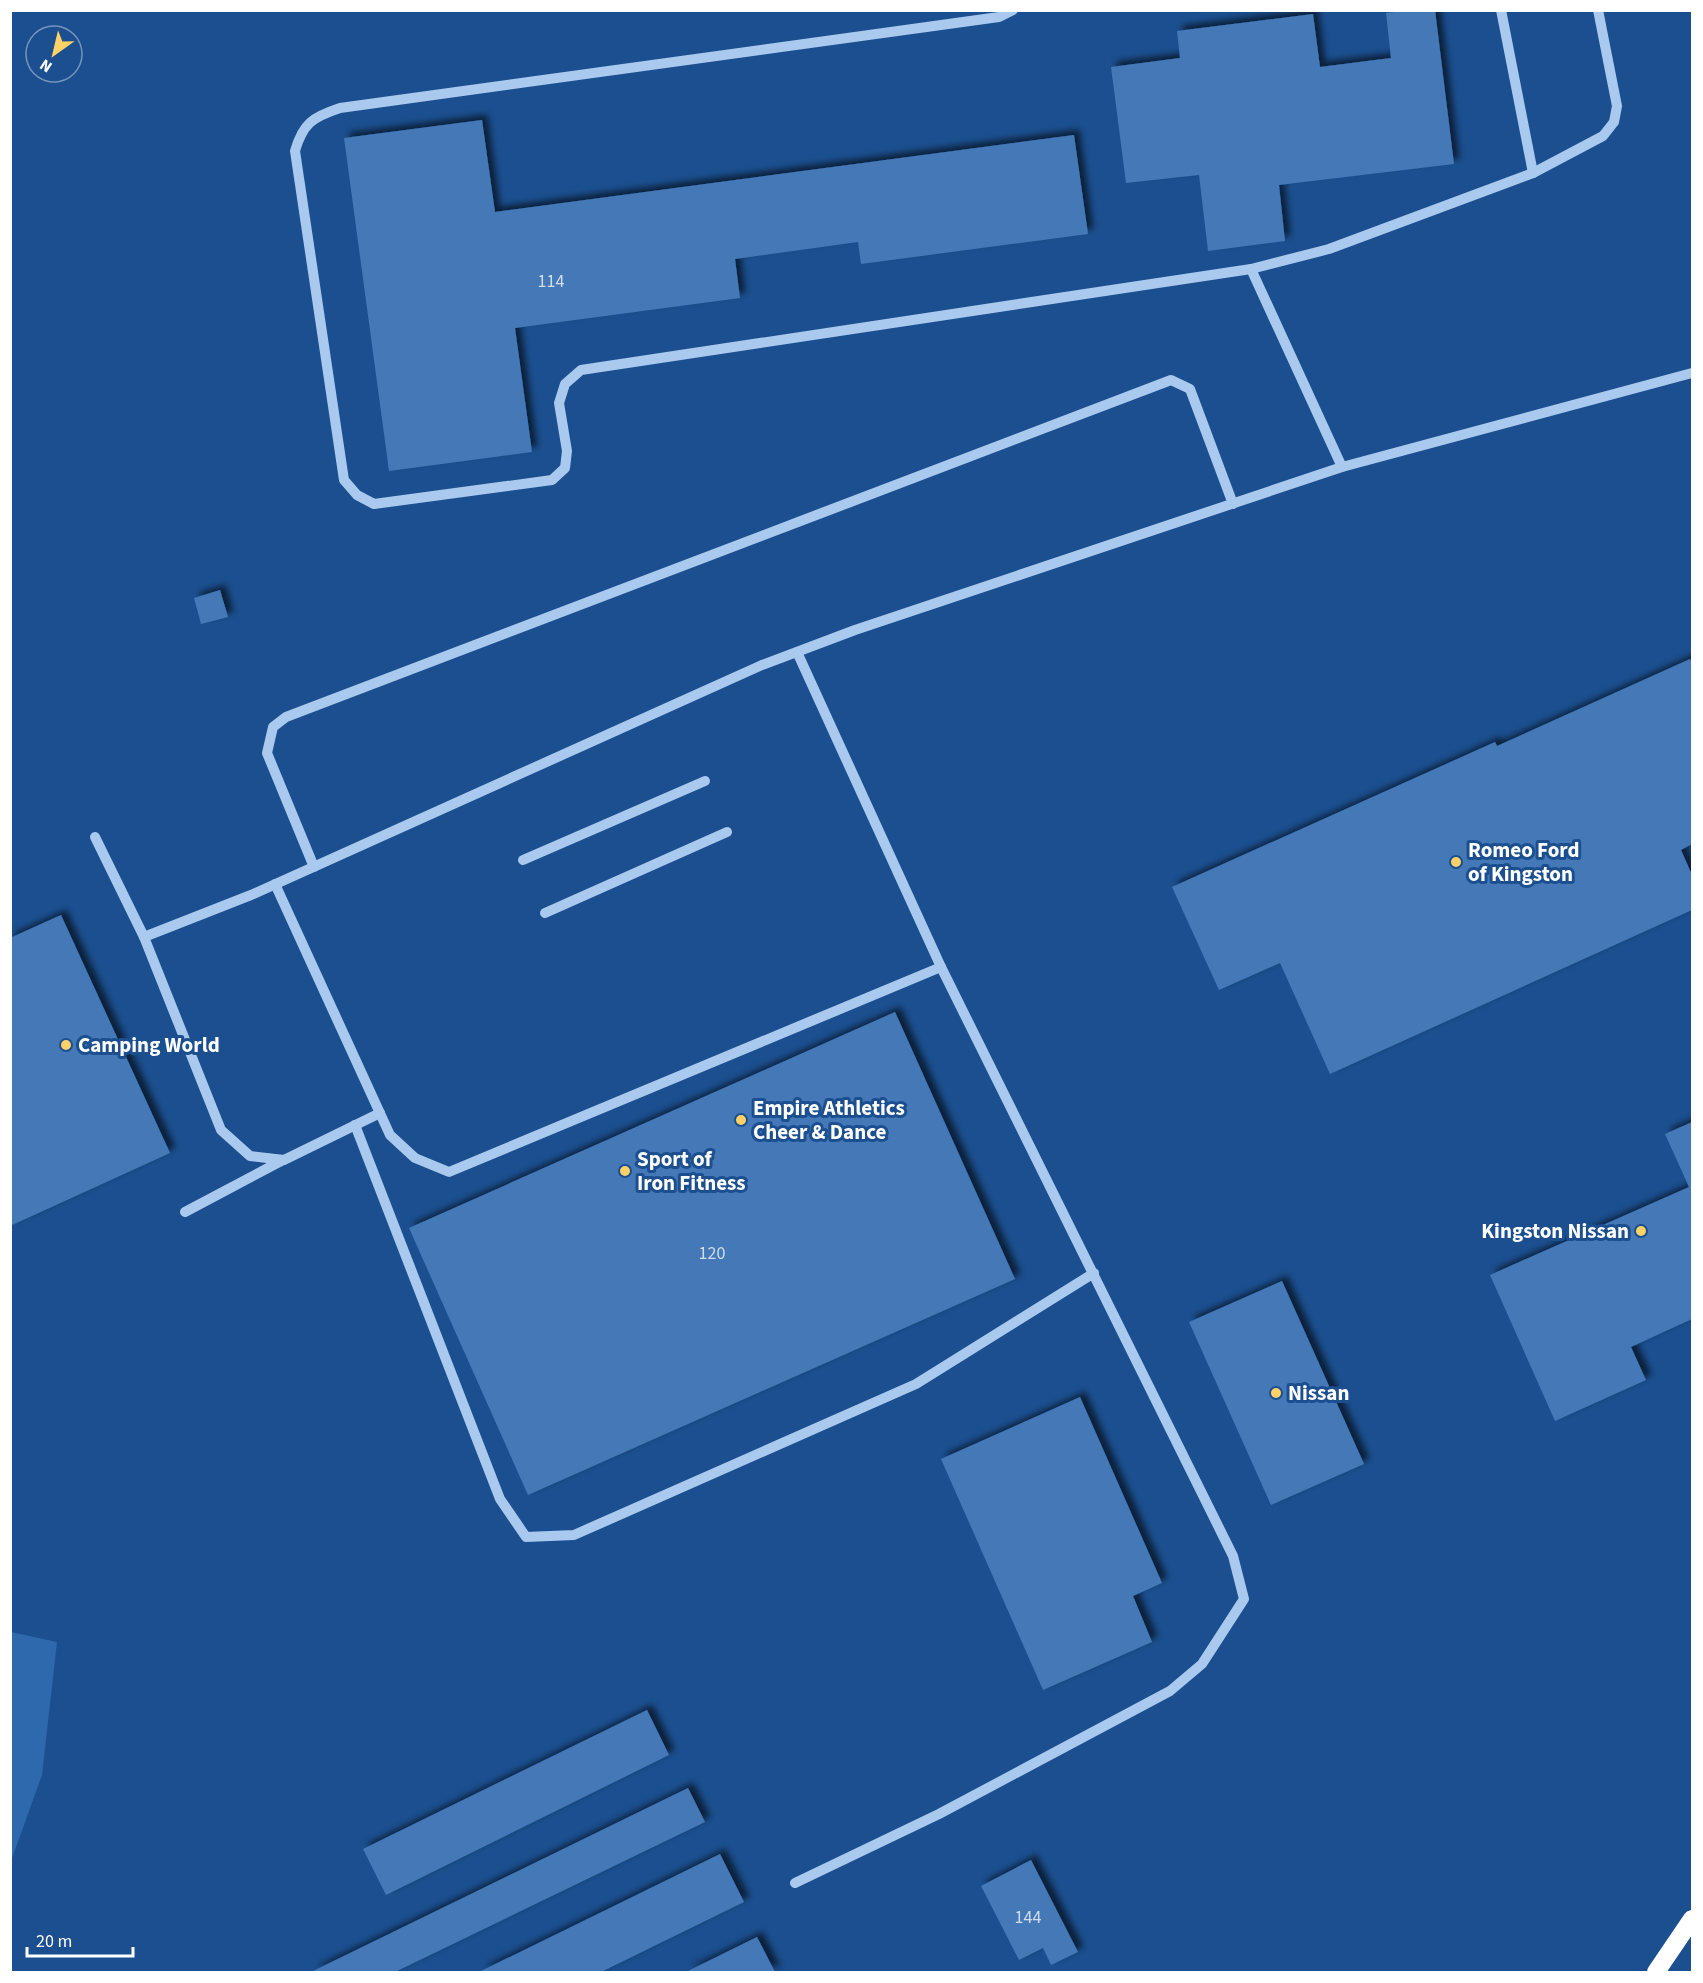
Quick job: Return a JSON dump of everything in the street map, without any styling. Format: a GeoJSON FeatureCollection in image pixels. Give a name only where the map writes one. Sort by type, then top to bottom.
{"type":"FeatureCollection","features":[{"type":"Feature","properties":{"kind":"highway"},"geometry":{"type":"LineString","coordinates":[[1656,1972],[1692,1919]]}},
{"type":"Feature","properties":{"kind":"lane"},"geometry":{"type":"LineString","coordinates":[[1013,10],[999,17],[340,108],[317,116],[300,132],[295,151],[344,480],[357,495],[374,504],[552,480],[565,468],[567,450],[559,404],[565,384],[581,370],[1251,269],[1329,249],[1533,173],[1603,136],[1614,122],[1617,106],[1598,10]]}},
{"type":"Feature","properties":{"kind":"lane"},"geometry":{"type":"LineString","coordinates":[[1501,10],[1533,173]]}},
{"type":"Feature","properties":{"kind":"lane"},"geometry":{"type":"LineString","coordinates":[[1251,269],[1342,467]]}},
{"type":"Feature","properties":{"kind":"lane"},"geometry":{"type":"LineString","coordinates":[[144,937],[314,867],[797,652],[1342,467],[1692,373]]}},
{"type":"Feature","properties":{"kind":"lane"},"geometry":{"type":"LineString","coordinates":[[314,867],[267,753],[273,728],[286,717],[1172,380],[1190,389],[1233,504]]}},
{"type":"Feature","properties":{"kind":"lane"},"geometry":{"type":"LineString","coordinates":[[795,1883],[939,1814],[1170,1691],[1202,1664],[1244,1599],[1233,1556],[941,967],[797,652]]}},
{"type":"Feature","properties":{"kind":"lane"},"geometry":{"type":"LineString","coordinates":[[523,860],[705,781]]}},
{"type":"Feature","properties":{"kind":"lane"},"geometry":{"type":"LineString","coordinates":[[545,913],[727,832]]}},
{"type":"Feature","properties":{"kind":"lane"},"geometry":{"type":"LineString","coordinates":[[95,837],[144,937],[221,1130],[250,1156],[284,1160]]}},
{"type":"Feature","properties":{"kind":"lane"},"geometry":{"type":"LineString","coordinates":[[275,884],[390,1136],[415,1158],[449,1172],[941,967]]}},
{"type":"Feature","properties":{"kind":"lane"},"geometry":{"type":"LineString","coordinates":[[185,1212],[380,1113]]}},
{"type":"Feature","properties":{"kind":"lane"},"geometry":{"type":"LineString","coordinates":[[356,1125],[500,1499],[526,1537],[574,1535],[916,1384],[1094,1273]]}},
{"type":"Feature","properties":{"kind":"shaded area"},"geometry":{"type":"Polygon","coordinates":[[[11,1632],[57,1642],[42,1775],[11,1861],[11,1632]]]}},
{"type":"Feature","properties":{"kind":"building"},"geometry":{"type":"Polygon","coordinates":[[[1435,10],[1454,164],[1279,185],[1285,241],[1208,251],[1199,175],[1126,183],[1111,67],[1180,58],[1177,31],[1313,14],[1320,67],[1391,58],[1386,13],[1435,10]]]}},
{"type":"Feature","properties":{"kind":"building"},"geometry":{"type":"Polygon","coordinates":[[[482,120],[495,212],[1074,135],[1088,234],[861,264],[858,242],[735,259],[740,298],[515,328],[532,452],[389,471],[344,138],[482,120]]]}},
{"type":"Feature","properties":{"kind":"building"},"geometry":{"type":"Polygon","coordinates":[[[220,590],[228,617],[201,624],[194,598],[220,590]]]}},
{"type":"Feature","properties":{"kind":"building","name":"Romeo Ford of Kingston"},"geometry":{"type":"Polygon","coordinates":[[[1690,659],[1692,664],[1692,844],[1681,850],[1692,875],[1692,910],[1330,1074],[1280,963],[1219,990],[1172,887],[1495,742],[1497,746],[1690,659]]]}},
{"type":"Feature","properties":{"kind":"building","name":"Camping World"},"geometry":{"type":"Polygon","coordinates":[[[61,915],[170,1153],[10,1226],[10,938],[61,915]]]}},
{"type":"Feature","properties":{"kind":"building"},"geometry":{"type":"Polygon","coordinates":[[[895,1012],[1015,1279],[528,1495],[409,1228],[895,1012]]]}},
{"type":"Feature","properties":{"kind":"building","name":"Kingston Nissan"},"geometry":{"type":"Polygon","coordinates":[[[1692,1122],[1692,1319],[1631,1347],[1646,1380],[1555,1421],[1490,1275],[1689,1187],[1665,1134],[1692,1122]]]}},
{"type":"Feature","properties":{"kind":"building","name":"Nissan"},"geometry":{"type":"Polygon","coordinates":[[[1282,1281],[1364,1464],[1271,1505],[1189,1322],[1282,1281]]]}},
{"type":"Feature","properties":{"kind":"building"},"geometry":{"type":"Polygon","coordinates":[[[1080,1397],[1162,1583],[1133,1596],[1152,1642],[1043,1690],[941,1459],[1080,1397]]]}},
{"type":"Feature","properties":{"kind":"building"},"geometry":{"type":"Polygon","coordinates":[[[647,1710],[669,1755],[386,1895],[363,1849],[647,1710]]]}},
{"type":"Feature","properties":{"kind":"building"},"geometry":{"type":"Polygon","coordinates":[[[688,1788],[705,1822],[395,1972],[311,1972],[688,1788]]]}},
{"type":"Feature","properties":{"kind":"building"},"geometry":{"type":"Polygon","coordinates":[[[720,1854],[744,1902],[601,1972],[479,1972],[720,1854]]]}},
{"type":"Feature","properties":{"kind":"building"},"geometry":{"type":"Polygon","coordinates":[[[1031,1860],[1078,1952],[1051,1965],[1043,1948],[1019,1960],[981,1886],[1031,1860]]]}},
{"type":"Feature","properties":{"kind":"building"},"geometry":{"type":"Polygon","coordinates":[[[757,1937],[775,1972],[686,1972],[757,1937]]]}},
{"type":"Feature","properties":{"kind":"place","name":"Romeo Ford of Kingston"},"geometry":{"type":"Point","coordinates":[1456,862]}},
{"type":"Feature","properties":{"kind":"place","name":"Camping World"},"geometry":{"type":"Point","coordinates":[66,1045]}},
{"type":"Feature","properties":{"kind":"place","name":"Empire Athletics Cheer & Dance"},"geometry":{"type":"Point","coordinates":[741,1120]}},
{"type":"Feature","properties":{"kind":"place","name":"Sport of Iron Fitness"},"geometry":{"type":"Point","coordinates":[625,1171]}},
{"type":"Feature","properties":{"kind":"place","name":"Kingston Nissan"},"geometry":{"type":"Point","coordinates":[1641,1231]}},
{"type":"Feature","properties":{"kind":"place","name":"Nissan"},"geometry":{"type":"Point","coordinates":[1276,1393]}}]}
